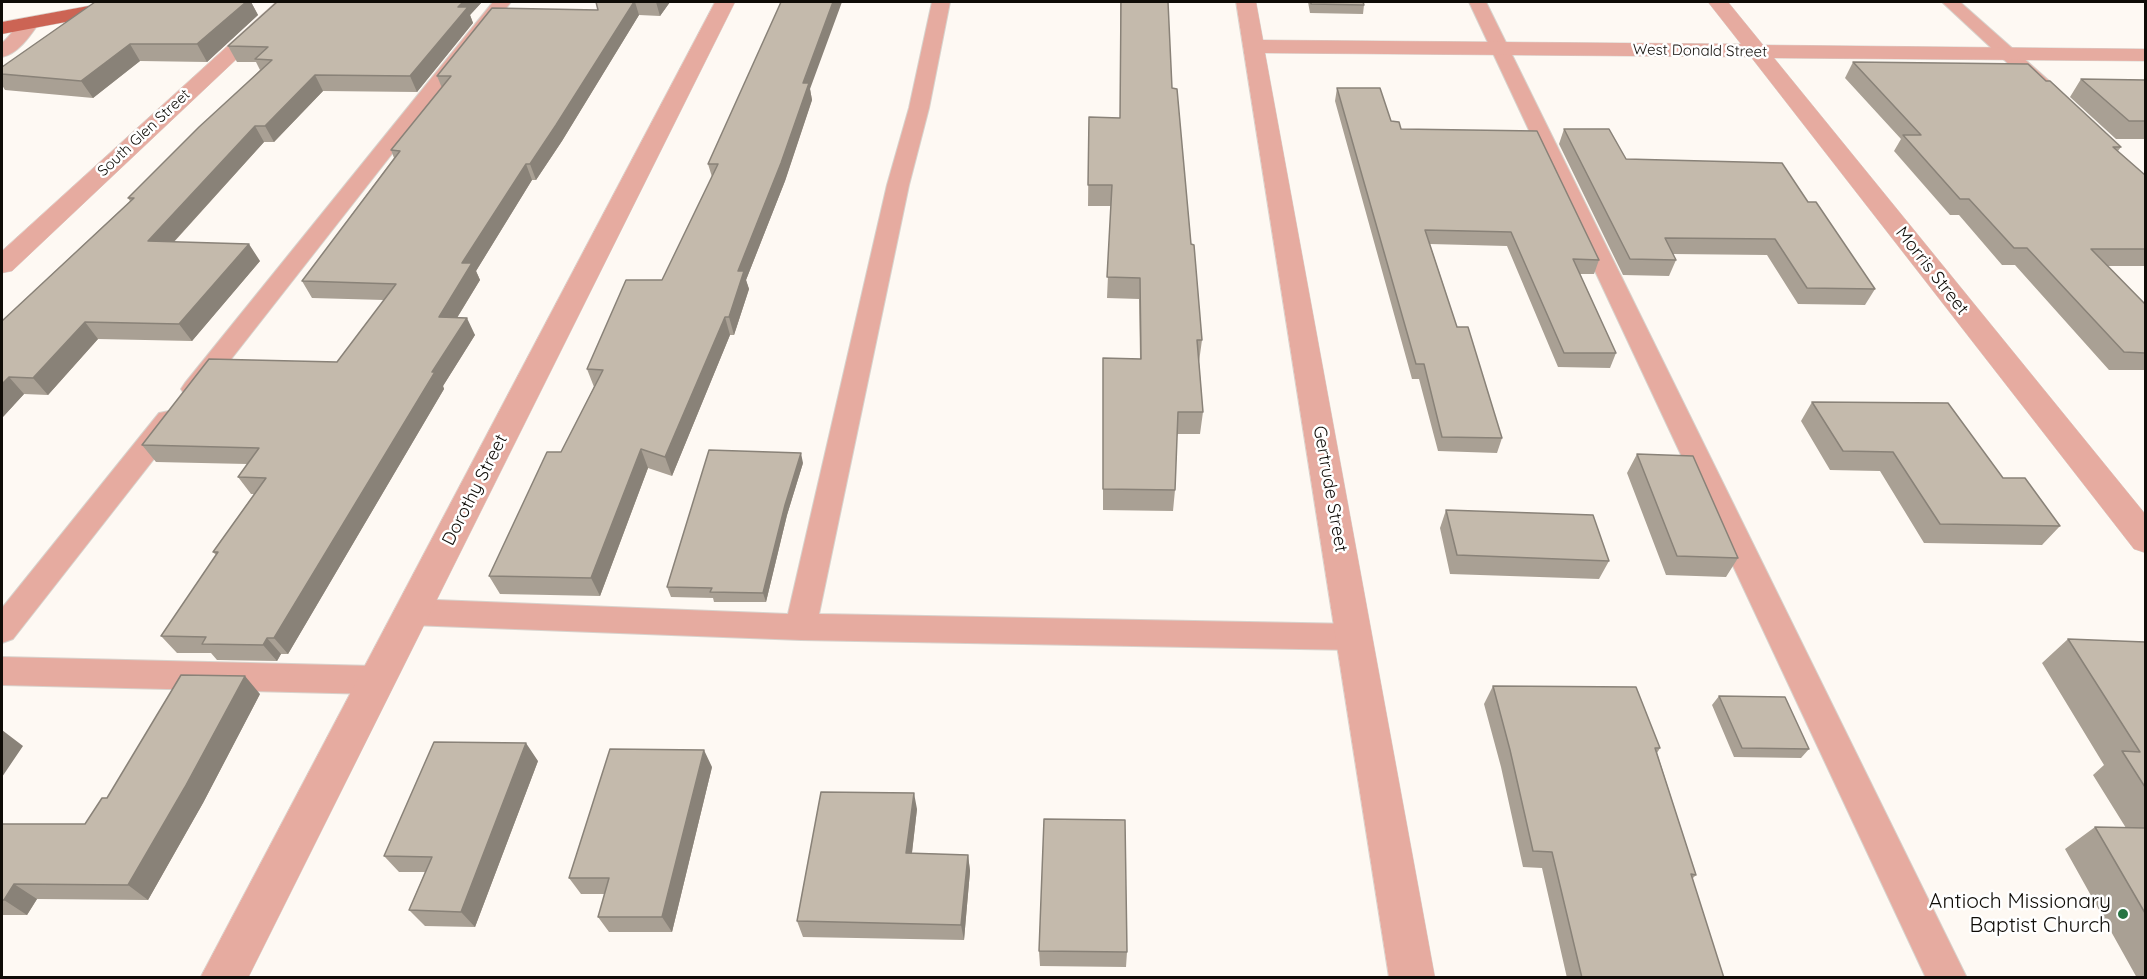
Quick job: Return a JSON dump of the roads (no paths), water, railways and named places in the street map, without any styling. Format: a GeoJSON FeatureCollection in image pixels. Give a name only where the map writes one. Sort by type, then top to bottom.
{"type":"FeatureCollection","features":[{"type":"Feature","properties":{"kind":"main road"},"geometry":{"type":"LineString","coordinates":[[2,28],[140,2]]}},
{"type":"Feature","properties":{"kind":"street","name":"South Glen Street"},"geometry":{"type":"LineString","coordinates":[[2,265],[287,2]]}},
{"type":"Feature","properties":{"kind":"street","name":"Dorothy Street"},"geometry":{"type":"LineString","coordinates":[[223,978],[374,680],[725,2]]}},
{"type":"Feature","properties":{"kind":"street","name":"Gertrude Street"},"geometry":{"type":"LineString","coordinates":[[1246,2],[1412,978]]}},
{"type":"Feature","properties":{"kind":"street","name":"Morris Street"},"geometry":{"type":"LineString","coordinates":[[1718,2],[2145,540]]}},
{"type":"Feature","properties":{"kind":"street","name":"West Donald Street"},"geometry":{"type":"LineString","coordinates":[[1254,46],[2145,55]]}},
{"type":"Feature","properties":{"kind":"lane"},"geometry":{"type":"LineString","coordinates":[[2,630],[502,2]]}},
{"type":"Feature","properties":{"kind":"lane"},"geometry":{"type":"LineString","coordinates":[[801,627],[898,185],[919,108],[940,2]]}},
{"type":"Feature","properties":{"kind":"lane"},"geometry":{"type":"LineString","coordinates":[[1477,2],[1947,978]]}},
{"type":"Feature","properties":{"kind":"lane"},"geometry":{"type":"LineString","coordinates":[[1950,2],[2060,101]]}},
{"type":"Feature","properties":{"kind":"lane"},"geometry":{"type":"LineString","coordinates":[[2,52],[17,40],[30,23]]}},
{"type":"Feature","properties":{"kind":"lane"},"geometry":{"type":"LineString","coordinates":[[411,612],[801,627],[1355,637]]}},
{"type":"Feature","properties":{"kind":"lane"},"geometry":{"type":"LineString","coordinates":[[2,670],[374,680]]}},
{"type":"Feature","properties":{"kind":"place","name":"Antioch Missionary Baptist Church"},"geometry":{"type":"Point","coordinates":[2123,914]}}]}
